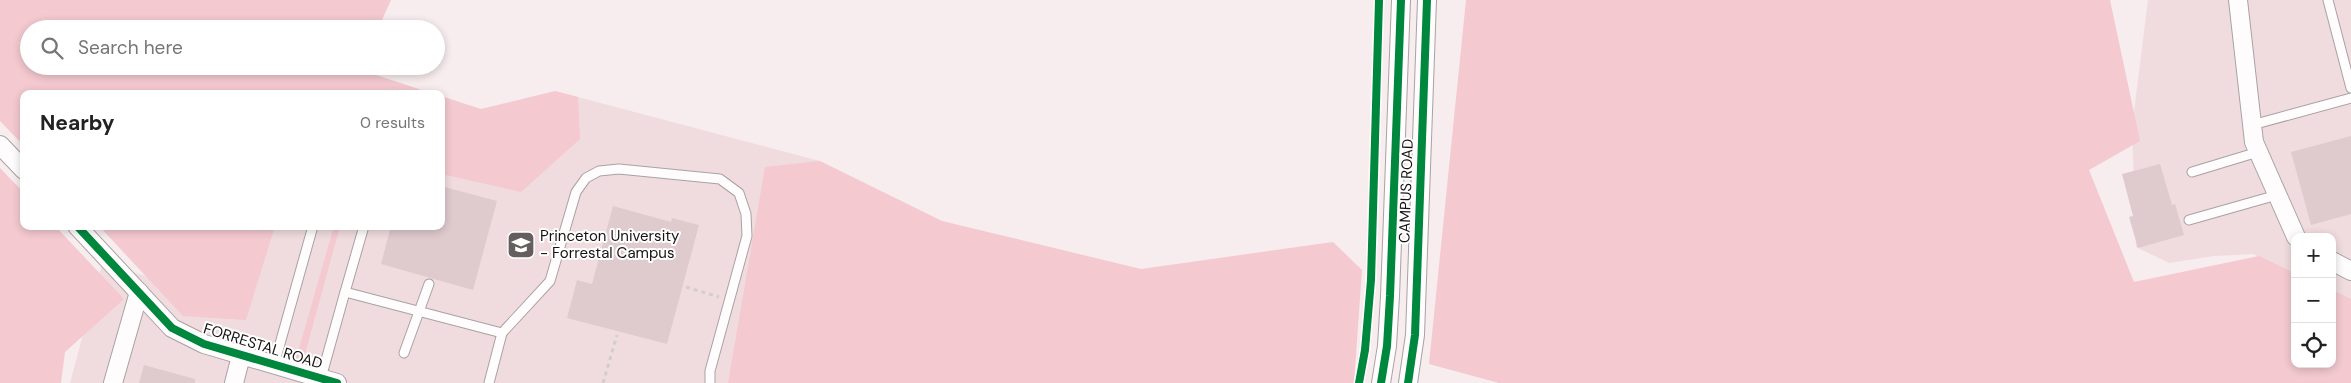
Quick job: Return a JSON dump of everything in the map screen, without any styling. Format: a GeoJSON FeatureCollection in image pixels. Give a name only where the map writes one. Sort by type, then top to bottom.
{"type":"FeatureCollection","features":[{"type":"Feature","properties":{"kind":"street","name":"CAMPUS ROAD"},"geometry":{"type":"LineString","coordinates":[[1381,383],[1387,346],[1390,296],[1401,0]]}},
{"type":"Feature","properties":{"kind":"street","name":"CAMPUS ROAD"},"geometry":{"type":"LineString","coordinates":[[1408,383],[1415,335],[1427,0]]}},
{"type":"Feature","properties":{"kind":"street"},"geometry":{"type":"LineString","coordinates":[[2238,0],[2254,142],[2294,233]]}},
{"type":"Feature","properties":{"kind":"street"},"geometry":{"type":"LineString","coordinates":[[0,146],[20,166]]}},
{"type":"Feature","properties":{"kind":"street","name":"FORRESTAL ROAD"},"geometry":{"type":"LineString","coordinates":[[81,230],[172,328],[204,344],[329,381]]}},
{"type":"Feature","properties":{"kind":"street"},"geometry":{"type":"LineString","coordinates":[[2336,263],[2351,271]]}},
{"type":"Feature","properties":{"kind":"street"},"geometry":{"type":"LineString","coordinates":[[114,383],[139,292]]}},
{"type":"Feature","properties":{"kind":"street"},"geometry":{"type":"LineString","coordinates":[[234,383],[241,356]]}},
{"type":"Feature","properties":{"kind":"lane"},"geometry":{"type":"LineString","coordinates":[[2328,0],[2351,88]]}},
{"type":"Feature","properties":{"kind":"lane"},"geometry":{"type":"LineString","coordinates":[[2252,125],[2351,98]]}},
{"type":"Feature","properties":{"kind":"lane"},"geometry":{"type":"LineString","coordinates":[[2192,172],[2258,152]]}},
{"type":"Feature","properties":{"kind":"lane"},"geometry":{"type":"LineString","coordinates":[[489,383],[502,333],[550,281],[576,192],[586,178],[599,171],[618,169],[720,179],[739,193],[746,214],[747,236],[710,371],[710,383]]}},
{"type":"Feature","properties":{"kind":"lane"},"geometry":{"type":"LineString","coordinates":[[2189,220],[2277,195]]}},
{"type":"Feature","properties":{"kind":"lane"},"geometry":{"type":"LineString","coordinates":[[274,365],[313,230]]}},
{"type":"Feature","properties":{"kind":"lane"},"geometry":{"type":"LineString","coordinates":[[329,381],[345,292],[363,230]]}},
{"type":"Feature","properties":{"kind":"lane"},"geometry":{"type":"LineString","coordinates":[[404,353],[429,284]]}},
{"type":"Feature","properties":{"kind":"lane"},"geometry":{"type":"LineString","coordinates":[[345,292],[502,333]]}},
{"type":"Feature","properties":{"kind":"path"},"geometry":{"type":"LineString","coordinates":[[686,287],[729,300]]}},
{"type":"Feature","properties":{"kind":"path"},"geometry":{"type":"LineString","coordinates":[[603,383],[617,335]]}},
{"type":"Feature","properties":{"kind":"shaded area"},"geometry":{"type":"Polygon","coordinates":[[[0,0],[391,0],[382,20],[20,20],[20,75],[376,75],[422,90],[20,90],[20,142],[0,121],[0,0]]]}},
{"type":"Feature","properties":{"kind":"shaded area"},"geometry":{"type":"Polygon","coordinates":[[[1466,0],[2110,0],[2140,141],[2089,170],[2134,282],[2259,256],[2291,271],[2291,368],[2336,368],[2336,292],[2351,299],[2351,383],[1499,383],[1429,364],[1466,0]]]}},
{"type":"Feature","properties":{"kind":"shaded area"},"geometry":{"type":"Polygon","coordinates":[[[2148,0],[2351,0],[2351,327],[2336,318],[2336,233],[2291,233],[2291,286],[2254,254],[2214,256],[2169,263],[2136,247],[2132,128],[2148,0]]]}},
{"type":"Feature","properties":{"kind":"shaded area","name":"Princeton University - Forrestal Campus"},"geometry":{"type":"Polygon","coordinates":[[[555,91],[820,161],[758,383],[70,383],[102,264],[231,299],[249,230],[445,230],[445,148],[533,172],[555,91]]]}},
{"type":"Feature","properties":{"kind":"shaded area"},"geometry":{"type":"Polygon","coordinates":[[[555,91],[578,97],[580,139],[521,192],[445,175],[445,97],[481,109],[555,91]]]}},
{"type":"Feature","properties":{"kind":"shaded area"},"geometry":{"type":"Polygon","coordinates":[[[820,161],[942,221],[1141,269],[1333,242],[1362,270],[1354,383],[728,383],[765,167],[820,161]]]}},
{"type":"Feature","properties":{"kind":"shaded area"},"geometry":{"type":"Polygon","coordinates":[[[0,168],[20,189],[20,230],[59,230],[124,299],[65,352],[61,383],[0,383],[0,168]]]}},
{"type":"Feature","properties":{"kind":"shaded area"},"geometry":{"type":"Polygon","coordinates":[[[103,230],[274,230],[246,320],[183,316],[103,230]]]}},
{"type":"Feature","properties":{"kind":"shaded area"},"geometry":{"type":"Polygon","coordinates":[[[333,230],[339,230],[305,354],[314,357],[316,361],[311,366],[286,359],[285,355],[289,350],[298,352],[333,230]]]}},
{"type":"Feature","properties":{"kind":"building"},"geometry":{"type":"Polygon","coordinates":[[[2351,136],[2351,214],[2311,225],[2291,152],[2351,136]]]}},
{"type":"Feature","properties":{"kind":"building"},"geometry":{"type":"Polygon","coordinates":[[[2160,164],[2172,205],[2175,204],[2184,235],[2138,248],[2129,217],[2133,216],[2122,174],[2160,164]]]}},
{"type":"Feature","properties":{"kind":"building"},"geometry":{"type":"Polygon","coordinates":[[[445,187],[497,201],[473,290],[381,264],[390,230],[445,230],[445,187]]]}},
{"type":"Feature","properties":{"kind":"building"},"geometry":{"type":"Polygon","coordinates":[[[613,206],[671,222],[672,218],[699,225],[667,344],[567,318],[577,280],[592,284],[613,206]]]}},
{"type":"Feature","properties":{"kind":"building"},"geometry":{"type":"Polygon","coordinates":[[[144,365],[195,379],[195,383],[139,383],[144,365]]]}},
{"type":"Feature","properties":{"kind":"cycle path"},"geometry":{"type":"LineString","coordinates":[[1359,383],[1365,350],[1371,280],[1379,0]]}},
{"type":"Feature","properties":{"kind":"cycle path"},"geometry":{"type":"LineString","coordinates":[[1381,383],[1387,346],[1390,296],[1401,0]]}},
{"type":"Feature","properties":{"kind":"cycle path"},"geometry":{"type":"LineString","coordinates":[[1408,383],[1415,335],[1427,0]]}},
{"type":"Feature","properties":{"kind":"cycle path"},"geometry":{"type":"LineString","coordinates":[[81,230],[172,328],[204,344],[337,383]]}},
{"type":"Feature","properties":{"kind":"place","name":"Princeton University - Forrestal Campus"},"geometry":{"type":"Point","coordinates":[521,245]}}]}
